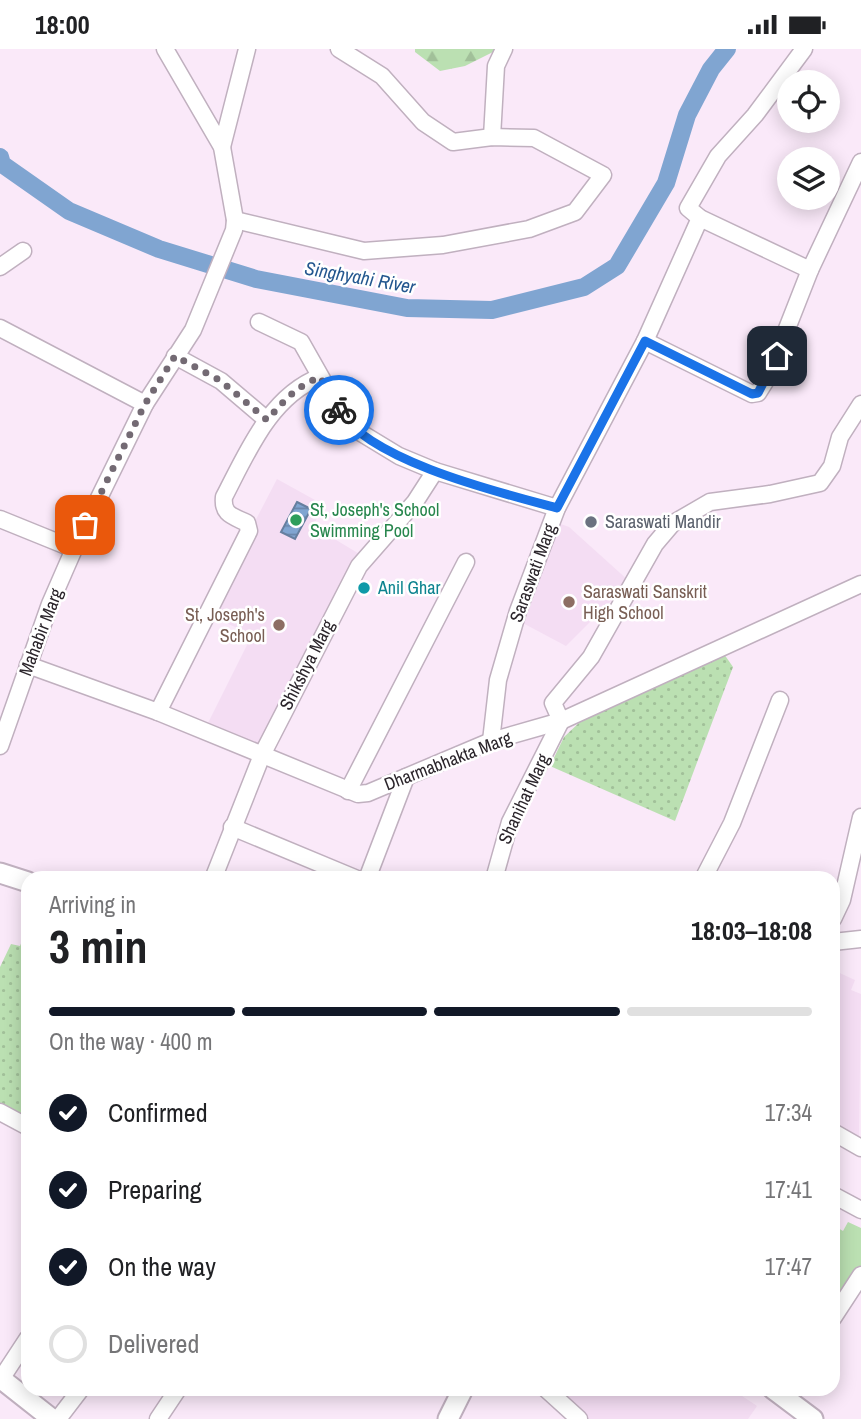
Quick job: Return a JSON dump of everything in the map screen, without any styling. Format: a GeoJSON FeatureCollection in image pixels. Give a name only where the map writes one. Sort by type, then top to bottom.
{"type":"FeatureCollection","features":[{"type":"Feature","properties":{"kind":"main road"},"geometry":{"type":"LineString","coordinates":[[0,873],[21,880]]}},
{"type":"Feature","properties":{"kind":"main road"},"geometry":{"type":"LineString","coordinates":[[2,1385],[52,1419]]}},
{"type":"Feature","properties":{"kind":"main road"},"geometry":{"type":"LineString","coordinates":[[448,1419],[460,1396]]}},
{"type":"Feature","properties":{"kind":"main road"},"geometry":{"type":"LineString","coordinates":[[786,1396],[813,1419]]}},
{"type":"Feature","properties":{"kind":"street"},"geometry":{"type":"LineString","coordinates":[[165,49],[222,147],[234,225],[364,251],[443,245],[529,229],[575,212],[603,175],[534,138],[492,137],[453,142],[423,122],[382,76],[339,49]]}},
{"type":"Feature","properties":{"kind":"street"},"geometry":{"type":"LineString","coordinates":[[222,147],[247,49]]}},
{"type":"Feature","properties":{"kind":"street"},"geometry":{"type":"LineString","coordinates":[[492,137],[496,66],[504,49]]}},
{"type":"Feature","properties":{"kind":"street"},"geometry":{"type":"LineString","coordinates":[[804,49],[755,115],[718,156],[688,208],[700,218],[810,270]]}},
{"type":"Feature","properties":{"kind":"street"},"geometry":{"type":"LineString","coordinates":[[645,341],[752,394],[758,393],[768,377],[810,270],[861,162]]}},
{"type":"Feature","properties":{"kind":"street","name":"Saraswati Marg"},"geometry":{"type":"LineString","coordinates":[[491,741],[498,680],[518,611],[557,508],[645,341],[700,218]]}},
{"type":"Feature","properties":{"kind":"street","name":"Mahabir Marg"},"geometry":{"type":"LineString","coordinates":[[0,745],[74,549],[145,404],[194,330],[234,225]]}},
{"type":"Feature","properties":{"kind":"street"},"geometry":{"type":"LineString","coordinates":[[0,267],[23,251]]}},
{"type":"Feature","properties":{"kind":"street"},"geometry":{"type":"LineString","coordinates":[[259,322],[301,342],[348,425],[399,456],[435,471],[557,508]]}},
{"type":"Feature","properties":{"kind":"street"},"geometry":{"type":"LineString","coordinates":[[0,328],[145,404]]}},
{"type":"Feature","properties":{"kind":"street"},"geometry":{"type":"LineString","coordinates":[[175,356],[221,381],[267,420]]}},
{"type":"Feature","properties":{"kind":"street"},"geometry":{"type":"LineString","coordinates":[[158,712],[249,531],[247,523],[227,514],[223,507],[224,497],[267,420],[287,397],[304,383],[320,377]]}},
{"type":"Feature","properties":{"kind":"street"},"geometry":{"type":"LineString","coordinates":[[561,721],[553,703],[591,657],[655,544],[672,524],[710,502],[770,495],[820,483],[832,466],[840,437],[861,404]]}},
{"type":"Feature","properties":{"kind":"street","name":"Shikshya Marg"},"geometry":{"type":"LineString","coordinates":[[216,871],[262,755],[359,566],[415,502],[435,471]]}},
{"type":"Feature","properties":{"kind":"street"},"geometry":{"type":"LineString","coordinates":[[0,520],[74,549]]}},
{"type":"Feature","properties":{"kind":"street"},"geometry":{"type":"LineString","coordinates":[[348,791],[466,562]]}},
{"type":"Feature","properties":{"kind":"street","name":"Dharmabhakta Marg"},"geometry":{"type":"LineString","coordinates":[[28,665],[158,712],[348,791],[368,793],[491,741],[561,721],[861,585]]}},
{"type":"Feature","properties":{"kind":"street"},"geometry":{"type":"LineString","coordinates":[[707,871],[732,823],[780,700]]}},
{"type":"Feature","properties":{"kind":"street","name":"Shanihat Marg"},"geometry":{"type":"LineString","coordinates":[[497,871],[510,822],[561,721]]}},
{"type":"Feature","properties":{"kind":"street"},"geometry":{"type":"LineString","coordinates":[[370,871],[406,777]]}},
{"type":"Feature","properties":{"kind":"street"},"geometry":{"type":"LineString","coordinates":[[840,904],[861,817]]}},
{"type":"Feature","properties":{"kind":"street"},"geometry":{"type":"LineString","coordinates":[[232,827],[338,871]]}},
{"type":"Feature","properties":{"kind":"street"},"geometry":{"type":"LineString","coordinates":[[840,941],[861,939]]}},
{"type":"Feature","properties":{"kind":"street"},"geometry":{"type":"LineString","coordinates":[[0,1112],[21,1123]]}},
{"type":"Feature","properties":{"kind":"street"},"geometry":{"type":"LineString","coordinates":[[840,1136],[861,1149]]}},
{"type":"Feature","properties":{"kind":"street"},"geometry":{"type":"LineString","coordinates":[[840,1199],[861,1210]]}},
{"type":"Feature","properties":{"kind":"street"},"geometry":{"type":"LineString","coordinates":[[840,1307],[861,1275]]}},
{"type":"Feature","properties":{"kind":"street"},"geometry":{"type":"LineString","coordinates":[[2,1385],[21,1351]]}},
{"type":"Feature","properties":{"kind":"street"},"geometry":{"type":"LineString","coordinates":[[58,1419],[76,1396]]}},
{"type":"Feature","properties":{"kind":"street"},"geometry":{"type":"LineString","coordinates":[[158,1419],[173,1396]]}},
{"type":"Feature","properties":{"kind":"street"},"geometry":{"type":"LineString","coordinates":[[554,1396],[579,1419]]}},
{"type":"Feature","properties":{"kind":"shaded area","name":"St, Joseph's School"},"geometry":{"type":"Polygon","coordinates":[[[277,479],[324,505],[313,526],[366,558],[262,755],[204,731],[252,635],[207,614],[277,479]]]}},
{"type":"Feature","properties":{"kind":"shaded area","name":"Saraswati Sanskrit High School"},"geometry":{"type":"Polygon","coordinates":[[[558,523],[569,527],[630,582],[566,646],[519,621],[558,523]]]}},
{"type":"Feature","properties":{"kind":"shaded area"},"geometry":{"type":"Polygon","coordinates":[[[840,973],[855,980],[851,990],[861,994],[859,1141],[840,1129],[840,973]]]}},
{"type":"Feature","properties":{"kind":"shaded area"},"geometry":{"type":"Polygon","coordinates":[[[561,1396],[742,1396],[757,1406],[748,1419],[588,1419],[561,1396]]]}},
{"type":"Feature","properties":{"kind":"green space"},"geometry":{"type":"Polygon","coordinates":[[[415,49],[499,49],[465,66],[440,71],[415,52],[415,49]]]}},
{"type":"Feature","properties":{"kind":"green space"},"geometry":{"type":"Polygon","coordinates":[[[724,654],[733,667],[675,821],[550,766],[564,737],[583,719],[724,654]]]}},
{"type":"Feature","properties":{"kind":"green space"},"geometry":{"type":"Polygon","coordinates":[[[11,944],[20,946],[21,944],[21,1120],[0,1108],[0,967],[11,944]]]}},
{"type":"Feature","properties":{"kind":"green space"},"geometry":{"type":"Polygon","coordinates":[[[848,1222],[861,1228],[861,1270],[840,1302],[840,1229],[843,1231],[848,1222]]]}},
{"type":"Feature","properties":{"kind":"water","name":"St, Joseph's School Swimming Pool"},"geometry":{"type":"Polygon","coordinates":[[[297,502],[311,509],[295,539],[281,532],[297,502]]]}},
{"type":"Feature","properties":{"kind":"waterway","name":"Singhyahi River"},"geometry":{"type":"LineString","coordinates":[[0,157],[2,164],[69,211],[159,249],[256,279],[407,308],[492,310],[584,287],[617,266],[666,183],[687,115],[711,69],[727,49]]}},
{"type":"Feature","properties":{"kind":"way so far"},"geometry":{"type":"LineString","coordinates":[[85,525],[145,404],[175,356],[221,381],[267,420],[287,397],[304,383],[320,377],[339,410]]}},
{"type":"Feature","properties":{"kind":"place","name":"St, Joseph's School Swimming Pool"},"geometry":{"type":"Point","coordinates":[296,520]}},
{"type":"Feature","properties":{"kind":"place","name":"Saraswati Mandir"},"geometry":{"type":"Point","coordinates":[591,522]}},
{"type":"Feature","properties":{"kind":"place","name":"Anil Ghar"},"geometry":{"type":"Point","coordinates":[364,588]}},
{"type":"Feature","properties":{"kind":"place","name":"Saraswati Sanskrit High School"},"geometry":{"type":"Point","coordinates":[569,602]}},
{"type":"Feature","properties":{"kind":"place","name":"St, Joseph's School"},"geometry":{"type":"Point","coordinates":[279,625]}},
{"type":"Feature","properties":{"kind":"route"},"geometry":{"type":"LineString","coordinates":[[339,410],[348,425],[399,456],[435,471],[557,508],[645,341],[752,394],[758,393],[777,356]]}}]}
